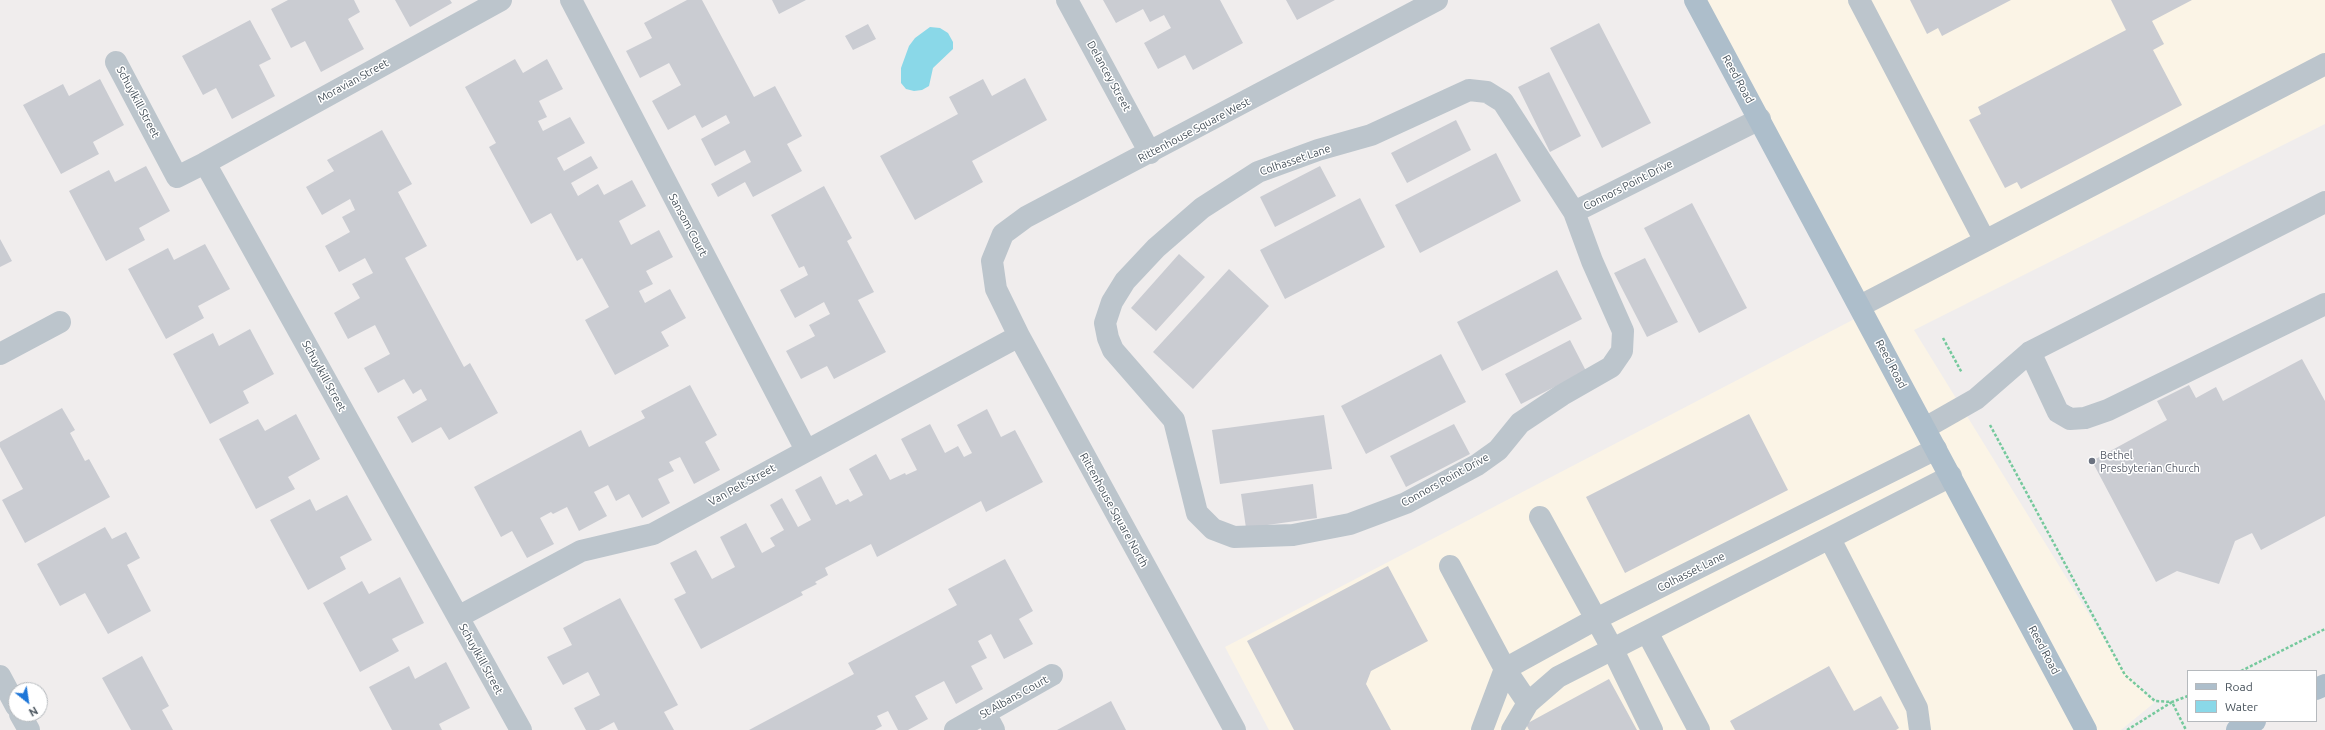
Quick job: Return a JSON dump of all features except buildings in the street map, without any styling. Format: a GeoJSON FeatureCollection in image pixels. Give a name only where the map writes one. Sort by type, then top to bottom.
{"type":"FeatureCollection","features":[{"type":"Feature","properties":{"kind":"main road","name":"Reed Road"},"geometry":{"type":"LineString","coordinates":[[1695,0],[2086,730]]}},
{"type":"Feature","properties":{"kind":"main road"},"geometry":{"type":"LineString","coordinates":[[2237,730],[2253,722]]}},
{"type":"Feature","properties":{"kind":"street","name":"Moravian Street"},"geometry":{"type":"LineString","coordinates":[[205,163],[501,0]]}},
{"type":"Feature","properties":{"kind":"street","name":"Sansom Court"},"geometry":{"type":"LineString","coordinates":[[570,0],[806,450]]}},
{"type":"Feature","properties":{"kind":"street","name":"Delancey Street"},"geometry":{"type":"LineString","coordinates":[[1067,0],[1150,153]]}},
{"type":"Feature","properties":{"kind":"street"},"geometry":{"type":"LineString","coordinates":[[1859,0],[1985,241]]}},
{"type":"Feature","properties":{"kind":"street","name":"Rittenhouse Square West"},"geometry":{"type":"LineString","coordinates":[[996,289],[992,261],[1003,234],[1026,217],[1150,153],[1429,2]]}},
{"type":"Feature","properties":{"kind":"street","name":"Schuylkill Street"},"geometry":{"type":"LineString","coordinates":[[116,62],[177,177],[205,163],[521,730]]}},
{"type":"Feature","properties":{"kind":"street"},"geometry":{"type":"LineString","coordinates":[[1860,306],[2325,64]]}},
{"type":"Feature","properties":{"kind":"street","name":"Colhasset Lane"},"geometry":{"type":"LineString","coordinates":[[1174,420],[1113,350],[1108,338],[1105,323],[1112,302],[1125,281],[1156,248],[1202,208],[1258,172],[1318,150],[1371,135],[1469,90],[1487,92],[1503,102],[1574,212]]}},
{"type":"Feature","properties":{"kind":"street","name":"Connors Point Drive"},"geometry":{"type":"LineString","coordinates":[[1174,420],[1197,513],[1213,529],[1220,532],[1234,537],[1293,534],[1350,524],[1406,503],[1477,465],[1498,450],[1520,423],[1562,395],[1611,367],[1622,351],[1623,331],[1592,261],[1574,212],[1760,119]]}},
{"type":"Feature","properties":{"kind":"street"},"geometry":{"type":"LineString","coordinates":[[1925,428],[1976,399],[2030,352],[2325,202]]}},
{"type":"Feature","properties":{"kind":"street","name":"Rittenhouse Square North"},"geometry":{"type":"LineString","coordinates":[[996,289],[1019,336],[1235,730]]}},
{"type":"Feature","properties":{"kind":"street"},"geometry":{"type":"LineString","coordinates":[[2030,352],[2058,412],[2070,419],[2085,418],[2108,410],[2325,304]]}},
{"type":"Feature","properties":{"kind":"street"},"geometry":{"type":"LineString","coordinates":[[0,354],[60,322]]}},
{"type":"Feature","properties":{"kind":"street","name":"Van Pelt Street"},"geometry":{"type":"LineString","coordinates":[[458,616],[581,551],[653,534],[1019,336]]}},
{"type":"Feature","properties":{"kind":"street","name":"Colhasset Lane"},"geometry":{"type":"LineString","coordinates":[[1505,669],[1596,619],[1936,448]]}},
{"type":"Feature","properties":{"kind":"street"},"geometry":{"type":"LineString","coordinates":[[1512,730],[1528,703],[1558,677],[1612,648],[1647,632],[1951,476]]}},
{"type":"Feature","properties":{"kind":"street"},"geometry":{"type":"LineString","coordinates":[[1540,517],[1612,648],[1652,730]]}},
{"type":"Feature","properties":{"kind":"street"},"geometry":{"type":"LineString","coordinates":[[1830,539],[1917,708],[1920,730]]}},
{"type":"Feature","properties":{"kind":"street"},"geometry":{"type":"LineString","coordinates":[[1450,566],[1505,669],[1528,703]]}},
{"type":"Feature","properties":{"kind":"street"},"geometry":{"type":"LineString","coordinates":[[1647,632],[1699,730]]}},
{"type":"Feature","properties":{"kind":"street"},"geometry":{"type":"LineString","coordinates":[[1482,730],[1505,669]]}},
{"type":"Feature","properties":{"kind":"street","name":"St Albans Court"},"geometry":{"type":"LineString","coordinates":[[955,730],[989,721],[1052,675]]}},
{"type":"Feature","properties":{"kind":"street"},"geometry":{"type":"LineString","coordinates":[[0,676],[8,691]]}},
{"type":"Feature","properties":{"kind":"path"},"geometry":{"type":"LineString","coordinates":[[1943,338],[2125,675],[2156,701],[2172,702]]}},
{"type":"Feature","properties":{"kind":"path"},"geometry":{"type":"LineString","coordinates":[[2243,670],[2325,629]]}},
{"type":"Feature","properties":{"kind":"path"},"geometry":{"type":"LineString","coordinates":[[2127,730],[2172,702],[2187,696]]}},
{"type":"Feature","properties":{"kind":"path"},"geometry":{"type":"LineString","coordinates":[[2172,702],[2186,730]]}},
{"type":"Feature","properties":{"kind":"shaded area"},"geometry":{"type":"Polygon","coordinates":[[[1697,0],[2325,0],[2325,124],[1914,330],[2122,668],[2154,703],[2121,730],[1269,730],[1225,647],[1864,314],[1697,0]]]}},
{"type":"Feature","properties":{"kind":"water"},"geometry":{"type":"Polygon","coordinates":[[[930,27],[940,28],[948,33],[953,42],[953,49],[933,68],[929,86],[922,90],[914,91],[906,89],[901,83],[901,68],[909,46],[915,38],[930,27]]]}},
{"type":"Feature","properties":{"kind":"place","name":"Bethel Presbyterian Church"},"geometry":{"type":"Point","coordinates":[2092,461]}}]}
